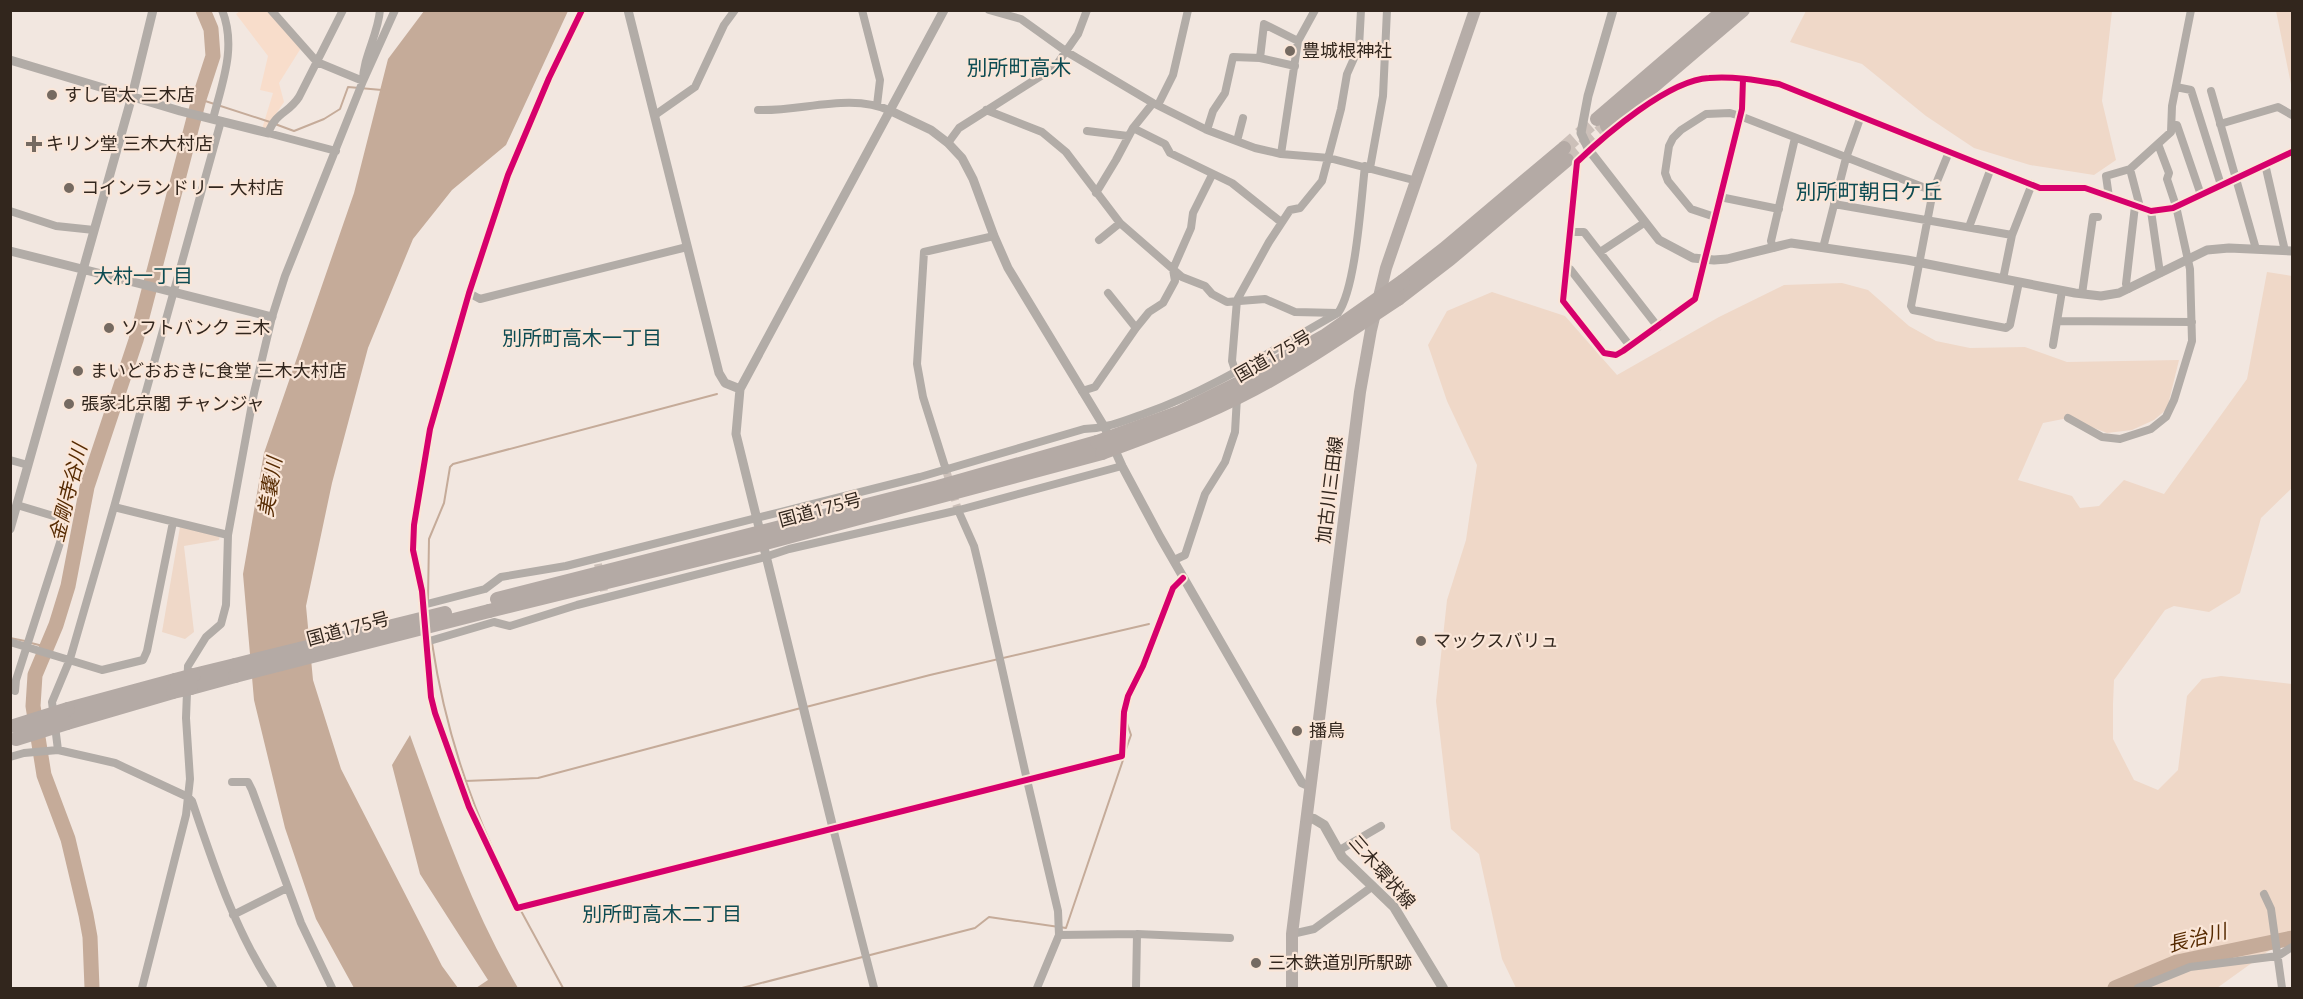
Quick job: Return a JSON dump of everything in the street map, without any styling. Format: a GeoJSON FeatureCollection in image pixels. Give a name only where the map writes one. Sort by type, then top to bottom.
{"type":"FeatureCollection","features":[{"type":"Feature","properties":{"kind":"highway"},"geometry":{"type":"LineString","coordinates":[[1724,10],[1602,123],[1743,10]]}},
{"type":"Feature","properties":{"kind":"highway","name":"国道175号"},"geometry":{"type":"LineString","coordinates":[[13,733],[174,686],[760,538],[1099,448],[1182,424],[1255,389],[1332,343],[1398,299],[1450,259],[1565,154],[1403,281],[1326,335],[1251,377],[1099,448]]}},
{"type":"Feature","properties":{"kind":"main road","name":"加古川三田線"},"geometry":{"type":"LineString","coordinates":[[1292,988],[1292,934],[1360,392],[1371,330],[1386,268],[1475,10]]}},
{"type":"Feature","properties":{"kind":"main road","name":"三木環状線"},"geometry":{"type":"LineString","coordinates":[[1307,818],[1324,825],[1342,857],[1394,907],[1443,988]]}},
{"type":"Feature","properties":{"kind":"street"},"geometry":{"type":"LineString","coordinates":[[10,529],[132,96],[153,10]]}},
{"type":"Feature","properties":{"kind":"street"},"geometry":{"type":"LineString","coordinates":[[58,750],[52,702],[70,659],[114,507],[174,293],[217,120],[229,55],[229,33],[222,10]]}},
{"type":"Feature","properties":{"kind":"street"},"geometry":{"type":"LineString","coordinates":[[268,133],[275,118],[295,103],[343,10]]}},
{"type":"Feature","properties":{"kind":"street"},"geometry":{"type":"LineString","coordinates":[[363,81],[363,71],[379,23],[380,10]]}},
{"type":"Feature","properties":{"kind":"street"},"geometry":{"type":"LineString","coordinates":[[142,988],[186,814],[190,779],[186,718],[188,666],[206,637],[221,624],[226,605],[228,535],[252,404],[272,317],[285,276],[363,81],[395,10]]}},
{"type":"Feature","properties":{"kind":"street"},"geometry":{"type":"LineString","coordinates":[[582,10],[549,78],[508,176],[469,293],[430,429],[420,481],[413,550],[422,591],[435,713],[469,807],[517,908],[1122,756],[1124,712],[1128,696],[1143,666],[1173,588],[1183,578]]}},
{"type":"Feature","properties":{"kind":"street"},"geometry":{"type":"LineString","coordinates":[[628,10],[719,373],[725,383],[741,389]]}},
{"type":"Feature","properties":{"kind":"street"},"geometry":{"type":"LineString","coordinates":[[654,115],[695,87],[724,25],[735,10]]}},
{"type":"Feature","properties":{"kind":"street"},"geometry":{"type":"LineString","coordinates":[[862,10],[880,80],[877,105]]}},
{"type":"Feature","properties":{"kind":"street"},"geometry":{"type":"LineString","coordinates":[[874,988],[760,538],[736,434],[741,389],[944,10]]}},
{"type":"Feature","properties":{"kind":"street"},"geometry":{"type":"LineString","coordinates":[[989,10],[1021,19],[1067,52],[1156,104],[1207,130],[1281,154],[1329,158],[1417,181]]}},
{"type":"Feature","properties":{"kind":"street"},"geometry":{"type":"LineString","coordinates":[[948,143],[959,128],[1055,67],[1078,34],[1087,10]]}},
{"type":"Feature","properties":{"kind":"street"},"geometry":{"type":"LineString","coordinates":[[1096,193],[1133,128],[1156,104],[1173,75],[1188,10]]}},
{"type":"Feature","properties":{"kind":"street"},"geometry":{"type":"LineString","coordinates":[[1281,154],[1298,40],[1315,10]]}},
{"type":"Feature","properties":{"kind":"street"},"geometry":{"type":"LineString","coordinates":[[1174,560],[1185,555],[1205,494],[1225,462],[1235,432],[1238,406],[1235,379],[1237,370],[1232,361],[1237,300],[1281,222],[1290,210],[1300,208],[1322,181],[1347,74],[1359,46],[1361,10]]}},
{"type":"Feature","properties":{"kind":"street"},"geometry":{"type":"LineString","coordinates":[[426,642],[494,622],[510,626],[605,594],[946,470],[1084,429],[1105,428],[1170,404],[1237,370],[1338,313],[1344,304],[1355,256],[1368,167],[1383,96],[1387,10]]}},
{"type":"Feature","properties":{"kind":"street"},"geometry":{"type":"LineString","coordinates":[[1613,10],[1588,96],[1581,133],[1589,150],[1659,240],[1693,258],[1727,259],[1791,243],[1919,262],[2062,291],[2101,296],[2119,293],[2207,250],[2229,248],[2289,251],[2265,164]]}},
{"type":"Feature","properties":{"kind":"street"},"geometry":{"type":"LineString","coordinates":[[2109,197],[2106,176],[2130,169],[2171,132],[2176,87],[2192,10]]}},
{"type":"Feature","properties":{"kind":"street"},"geometry":{"type":"LineString","coordinates":[[274,12],[317,62],[363,81]]}},
{"type":"Feature","properties":{"kind":"street"},"geometry":{"type":"LineString","coordinates":[[1260,58],[1264,24],[1298,40]]}},
{"type":"Feature","properties":{"kind":"street"},"geometry":{"type":"LineString","coordinates":[[1207,130],[1213,111],[1225,93],[1233,57],[1260,58],[1295,66]]}},
{"type":"Feature","properties":{"kind":"street"},"geometry":{"type":"LineString","coordinates":[[10,60],[180,111],[336,151]]}},
{"type":"Feature","properties":{"kind":"street"},"geometry":{"type":"LineString","coordinates":[[1743,79],[1740,116],[1694,302],[1616,355],[1604,353],[1563,301],[1577,162],[1589,150],[1667,92],[1689,82],[1709,78],[1743,79],[1779,84],[2040,188],[2085,188],[2151,211],[2176,206],[2292,152]]}},
{"type":"Feature","properties":{"kind":"street"},"geometry":{"type":"LineString","coordinates":[[2176,87],[2191,90],[2221,185]]}},
{"type":"Feature","properties":{"kind":"street"},"geometry":{"type":"LineString","coordinates":[[2211,91],[2256,249]]}},
{"type":"Feature","properties":{"kind":"street"},"geometry":{"type":"LineString","coordinates":[[758,110],[780,111],[836,103],[877,105],[931,130],[962,158],[973,178],[994,236],[1013,277],[1105,428],[1122,466],[1183,578],[1302,783],[1311,787]]}},
{"type":"Feature","properties":{"kind":"street"},"geometry":{"type":"LineString","coordinates":[[2220,124],[2278,107],[2292,116]]}},
{"type":"Feature","properties":{"kind":"street"},"geometry":{"type":"LineString","coordinates":[[986,110],[1042,132],[1066,152],[1120,223],[1182,277],[1205,286],[1212,294],[1227,302],[1265,299],[1295,312],[1360,315]]}},
{"type":"Feature","properties":{"kind":"street"},"geometry":{"type":"LineString","coordinates":[[1715,217],[1691,209],[1668,181],[1665,172],[1669,146],[1673,138],[1706,114],[1730,113],[1740,116],[1933,191]]}},
{"type":"Feature","properties":{"kind":"street"},"geometry":{"type":"LineString","coordinates":[[1823,248],[1845,158],[1861,116]]}},
{"type":"Feature","properties":{"kind":"street"},"geometry":{"type":"LineString","coordinates":[[1237,141],[1243,118]]}},
{"type":"Feature","properties":{"kind":"street"},"geometry":{"type":"LineString","coordinates":[[2172,126],[2177,125],[2200,195]]}},
{"type":"Feature","properties":{"kind":"street"},"geometry":{"type":"LineString","coordinates":[[1133,128],[1165,144],[1170,153],[1232,183],[1281,222]]}},
{"type":"Feature","properties":{"kind":"street"},"geometry":{"type":"LineString","coordinates":[[1087,131],[1128,136]]}},
{"type":"Feature","properties":{"kind":"street"},"geometry":{"type":"LineString","coordinates":[[1773,248],[1771,241],[1796,138]]}},
{"type":"Feature","properties":{"kind":"street"},"geometry":{"type":"LineString","coordinates":[[2068,418],[2102,437],[2120,439],[2151,429],[2166,417],[2174,400],[2192,341],[2190,269],[2176,206],[2167,179],[2169,172],[2158,144]]}},
{"type":"Feature","properties":{"kind":"street"},"geometry":{"type":"LineString","coordinates":[[1949,152],[1933,191],[1911,306],[1913,310],[2006,328],[2010,325],[2019,282]]}},
{"type":"Feature","properties":{"kind":"street"},"geometry":{"type":"LineString","coordinates":[[1969,227],[1991,168]]}},
{"type":"Feature","properties":{"kind":"street"},"geometry":{"type":"LineString","coordinates":[[2128,289],[2126,285],[2138,207],[2130,169]]}},
{"type":"Feature","properties":{"kind":"street"},"geometry":{"type":"LineString","coordinates":[[1082,391],[1095,387],[1136,328],[1149,312],[1163,303],[1175,281],[1173,269],[1191,228],[1193,213],[1212,175]]}},
{"type":"Feature","properties":{"kind":"street"},"geometry":{"type":"LineString","coordinates":[[2003,279],[2012,235],[2031,184]]}},
{"type":"Feature","properties":{"kind":"street"},"geometry":{"type":"LineString","coordinates":[[1720,197],[1779,209]]}},
{"type":"Feature","properties":{"kind":"street"},"geometry":{"type":"LineString","coordinates":[[1834,204],[2012,235]]}},
{"type":"Feature","properties":{"kind":"street"},"geometry":{"type":"LineString","coordinates":[[10,211],[56,226],[93,230]]}},
{"type":"Feature","properties":{"kind":"street"},"geometry":{"type":"LineString","coordinates":[[2151,211],[2160,273]]}},
{"type":"Feature","properties":{"kind":"street"},"geometry":{"type":"LineString","coordinates":[[2082,294],[2093,217],[2098,217]]}},
{"type":"Feature","properties":{"kind":"street"},"geometry":{"type":"LineString","coordinates":[[1099,240],[1120,223]]}},
{"type":"Feature","properties":{"kind":"street"},"geometry":{"type":"LineString","coordinates":[[1600,252],[1644,223]]}},
{"type":"Feature","properties":{"kind":"street"},"geometry":{"type":"LineString","coordinates":[[1570,232],[1584,232],[1658,327]]}},
{"type":"Feature","properties":{"kind":"street"},"geometry":{"type":"LineString","coordinates":[[946,470],[923,397],[917,364],[924,252],[994,236]]}},
{"type":"Feature","properties":{"kind":"street"},"geometry":{"type":"LineString","coordinates":[[469,293],[480,299],[687,247]]}},
{"type":"Feature","properties":{"kind":"street"},"geometry":{"type":"LineString","coordinates":[[10,251],[272,317]]}},
{"type":"Feature","properties":{"kind":"street"},"geometry":{"type":"LineString","coordinates":[[1566,269],[1570,269],[1630,346]]}},
{"type":"Feature","properties":{"kind":"street"},"geometry":{"type":"LineString","coordinates":[[2054,345],[2062,291]]}},
{"type":"Feature","properties":{"kind":"street"},"geometry":{"type":"LineString","coordinates":[[1108,293],[1136,328]]}},
{"type":"Feature","properties":{"kind":"street"},"geometry":{"type":"LineString","coordinates":[[2057,321],[2192,322]]}},
{"type":"Feature","properties":{"kind":"street"},"geometry":{"type":"LineString","coordinates":[[10,459],[28,465]]}},
{"type":"Feature","properties":{"kind":"street"},"geometry":{"type":"LineString","coordinates":[[423,605],[485,589],[501,578],[597,562],[760,538],[789,549],[958,510],[1122,466]]}},
{"type":"Feature","properties":{"kind":"street"},"geometry":{"type":"LineString","coordinates":[[15,691],[66,524],[60,518],[18,505]]}},
{"type":"Feature","properties":{"kind":"street"},"geometry":{"type":"LineString","coordinates":[[114,507],[228,535]]}},
{"type":"Feature","properties":{"kind":"street"},"geometry":{"type":"LineString","coordinates":[[958,510],[974,546],[1058,911],[1059,935],[1037,988]]}},
{"type":"Feature","properties":{"kind":"street"},"geometry":{"type":"LineString","coordinates":[[10,642],[102,670],[143,660],[147,651],[173,522]]}},
{"type":"Feature","properties":{"kind":"street"},"geometry":{"type":"LineString","coordinates":[[10,757],[24,753],[58,750],[115,763],[188,797],[192,801],[218,879],[241,934],[273,988]]}},
{"type":"Feature","properties":{"kind":"street"},"geometry":{"type":"LineString","coordinates":[[232,782],[248,782],[287,888],[332,988]]}},
{"type":"Feature","properties":{"kind":"street"},"geometry":{"type":"LineString","coordinates":[[1338,851],[1381,826]]}},
{"type":"Feature","properties":{"kind":"street"},"geometry":{"type":"LineString","coordinates":[[1292,934],[1314,928],[1373,886]]}},
{"type":"Feature","properties":{"kind":"street"},"geometry":{"type":"LineString","coordinates":[[233,915],[287,888]]}},
{"type":"Feature","properties":{"kind":"street"},"geometry":{"type":"LineString","coordinates":[[2264,894],[2271,909],[2282,988]]}},
{"type":"Feature","properties":{"kind":"street"},"geometry":{"type":"LineString","coordinates":[[1059,935],[1137,934],[1230,938]]}},
{"type":"Feature","properties":{"kind":"street"},"geometry":{"type":"LineString","coordinates":[[1136,988],[1137,934]]}},
{"type":"Feature","properties":{"kind":"street"},"geometry":{"type":"LineString","coordinates":[[2138,988],[2190,967],[2278,956],[2292,947]]}},
{"type":"Feature","properties":{"kind":"shaded area"},"geometry":{"type":"Polygon","coordinates":[[[240,11],[268,11],[301,48],[279,83],[284,102],[264,132],[262,129],[273,93],[260,90],[268,56],[236,14],[240,11]]]}},
{"type":"Feature","properties":{"kind":"shaded area"},"geometry":{"type":"Polygon","coordinates":[[[1806,11],[2112,11],[2102,101],[2116,160],[2094,175],[2030,165],[1974,148],[1926,116],[1862,64],[1790,42],[1806,11]]]}},
{"type":"Feature","properties":{"kind":"shaded area"},"geometry":{"type":"Polygon","coordinates":[[[2276,11],[2292,11],[2292,89],[2276,11]]]}},
{"type":"Feature","properties":{"kind":"shaded area"},"geometry":{"type":"Polygon","coordinates":[[[2267,272],[2292,276],[2292,488],[2261,518],[2240,593],[2209,612],[2174,606],[2165,610],[2114,680],[2113,739],[2134,780],[2158,790],[2178,770],[2187,696],[2202,679],[2221,676],[2292,684],[2292,934],[2217,988],[1516,988],[1502,959],[1479,854],[1451,829],[1436,701],[1447,600],[1466,540],[1477,465],[1447,401],[1428,345],[1447,311],[1492,292],[1565,316],[1617,375],[1719,317],[1784,285],[1842,283],[1868,290],[1909,326],[1936,341],[1970,348],[2025,347],[2067,362],[2179,360],[2167,409],[2154,420],[2132,430],[2107,433],[2068,418],[2043,423],[2018,480],[2072,496],[2080,508],[2099,506],[2124,480],[2164,494],[2247,379],[2267,272]]]}},
{"type":"Feature","properties":{"kind":"shaded area"},"geometry":{"type":"Polygon","coordinates":[[[180,527],[220,535],[219,540],[184,546],[194,632],[185,639],[162,632],[180,527]]]}},
{"type":"Feature","properties":{"kind":"water","name":"美嚢川"},"geometry":{"type":"Polygon","coordinates":[[[424,11],[568,11],[506,145],[452,190],[413,239],[368,348],[332,483],[306,606],[313,680],[341,769],[442,966],[458,988],[354,988],[316,919],[285,828],[254,700],[243,574],[264,453],[354,193],[388,59],[424,11]]]}},
{"type":"Feature","properties":{"kind":"water"},"geometry":{"type":"Polygon","coordinates":[[[410,735],[472,896],[518,988],[476,988],[488,980],[420,874],[392,765],[410,735]]]}},
{"type":"Feature","properties":{"kind":"waterway","name":"金剛寺谷川"},"geometry":{"type":"LineString","coordinates":[[92,988],[90,937],[86,915],[68,839],[44,775],[33,706],[35,675],[56,625],[68,586],[87,487],[136,340],[199,99],[213,56],[211,29],[203,10]]}},
{"type":"Feature","properties":{"kind":"waterway"},"geometry":{"type":"LineString","coordinates":[[275,124],[294,131],[324,119],[340,109],[348,87],[382,90]]}},
{"type":"Feature","properties":{"kind":"waterway"},"geometry":{"type":"LineString","coordinates":[[199,99],[270,122]]}},
{"type":"Feature","properties":{"kind":"waterway"},"geometry":{"type":"LineString","coordinates":[[428,600],[429,539],[444,503],[450,467],[453,464],[717,394]]}},
{"type":"Feature","properties":{"kind":"waterway"},"geometry":{"type":"LineString","coordinates":[[806,707],[930,675],[1149,624]]}},
{"type":"Feature","properties":{"kind":"waterway"},"geometry":{"type":"LineString","coordinates":[[10,638],[25,641]]}},
{"type":"Feature","properties":{"kind":"waterway"},"geometry":{"type":"LineString","coordinates":[[31,643],[47,647]]}},
{"type":"Feature","properties":{"kind":"waterway"},"geometry":{"type":"LineString","coordinates":[[432,643],[455,749],[472,799],[493,849]]}},
{"type":"Feature","properties":{"kind":"waterway"},"geometry":{"type":"LineString","coordinates":[[465,781],[538,778],[801,708]]}},
{"type":"Feature","properties":{"kind":"waterway"},"geometry":{"type":"LineString","coordinates":[[1125,752],[1131,735],[1126,720]]}},
{"type":"Feature","properties":{"kind":"waterway"},"geometry":{"type":"LineString","coordinates":[[742,988],[975,928],[989,917],[1066,928],[1124,757]]}},
{"type":"Feature","properties":{"kind":"waterway"},"geometry":{"type":"LineString","coordinates":[[520,909],[563,988]]}},
{"type":"Feature","properties":{"kind":"waterway","name":"長治川"},"geometry":{"type":"LineString","coordinates":[[2115,988],[2177,962],[2292,938]]}},
{"type":"Feature","properties":{"kind":"tunnel"},"geometry":{"type":"LineString","coordinates":[[1564,148],[1597,119]]}},
{"type":"Feature","properties":{"kind":"tunnel"},"geometry":{"type":"LineString","coordinates":[[1567,160],[1607,126]]}},
{"type":"Feature","properties":{"kind":"tunnel"},"geometry":{"type":"LineString","coordinates":[[946,470],[958,510]]}},
{"type":"Feature","properties":{"kind":"tunnel"},"geometry":{"type":"LineString","coordinates":[[598,564],[604,591]]}},
{"type":"Feature","properties":{"kind":"cycle path"},"geometry":{"type":"LineString","coordinates":[[582,10],[549,78],[508,175],[469,293],[430,429],[414,525],[413,550],[422,591],[431,697],[435,713],[469,807],[517,908],[1122,756],[1124,712],[1128,696],[1143,666],[1173,588],[1183,578]]}},
{"type":"Feature","properties":{"kind":"cycle path"},"geometry":{"type":"LineString","coordinates":[[1743,79],[1742,109],[1695,299],[1623,351],[1616,355],[1604,353],[1563,301],[1577,162],[1604,137],[1639,110],[1657,98],[1693,81],[1726,78],[1753,80],[1779,84],[2040,188],[2085,188],[2151,211],[2173,208],[2292,152]]}},
{"type":"Feature","properties":{"kind":"place","name":"豊城根神社"},"geometry":{"type":"Point","coordinates":[1290,51]}},
{"type":"Feature","properties":{"kind":"place","name":"すし官太 三木店"},"geometry":{"type":"Point","coordinates":[52,95]}},
{"type":"Feature","properties":{"kind":"place","name":"キリン堂 三木大村店"},"geometry":{"type":"Point","coordinates":[34,144]}},
{"type":"Feature","properties":{"kind":"place","name":"コインランドリー 大村店"},"geometry":{"type":"Point","coordinates":[69,188]}},
{"type":"Feature","properties":{"kind":"place","name":"ソフトバンク 三木"},"geometry":{"type":"Point","coordinates":[109,328]}},
{"type":"Feature","properties":{"kind":"place","name":"まいどおおきに食堂 三木大村店"},"geometry":{"type":"Point","coordinates":[78,371]}},
{"type":"Feature","properties":{"kind":"place","name":"張家北京閣 チャンジャ"},"geometry":{"type":"Point","coordinates":[69,404]}},
{"type":"Feature","properties":{"kind":"place","name":"マックスバリュ"},"geometry":{"type":"Point","coordinates":[1421,641]}},
{"type":"Feature","properties":{"kind":"place","name":"播鳥"},"geometry":{"type":"Point","coordinates":[1297,731]}},
{"type":"Feature","properties":{"kind":"place","name":"三木鉄道別所駅跡"},"geometry":{"type":"Point","coordinates":[1256,963]}},
{"type":"Feature","properties":{"kind":"district","name":"別所町高木"},"geometry":{"type":"Point","coordinates":[1019,68]}},
{"type":"Feature","properties":{"kind":"district","name":"別所町朝日ケ丘"},"geometry":{"type":"Point","coordinates":[1869,192]}},
{"type":"Feature","properties":{"kind":"district","name":"大村一丁目"},"geometry":{"type":"Point","coordinates":[143,276]}},
{"type":"Feature","properties":{"kind":"district","name":"別所町高木一丁目"},"geometry":{"type":"Point","coordinates":[582,338]}},
{"type":"Feature","properties":{"kind":"district","name":"別所町高木二丁目"},"geometry":{"type":"Point","coordinates":[662,914]}}]}
